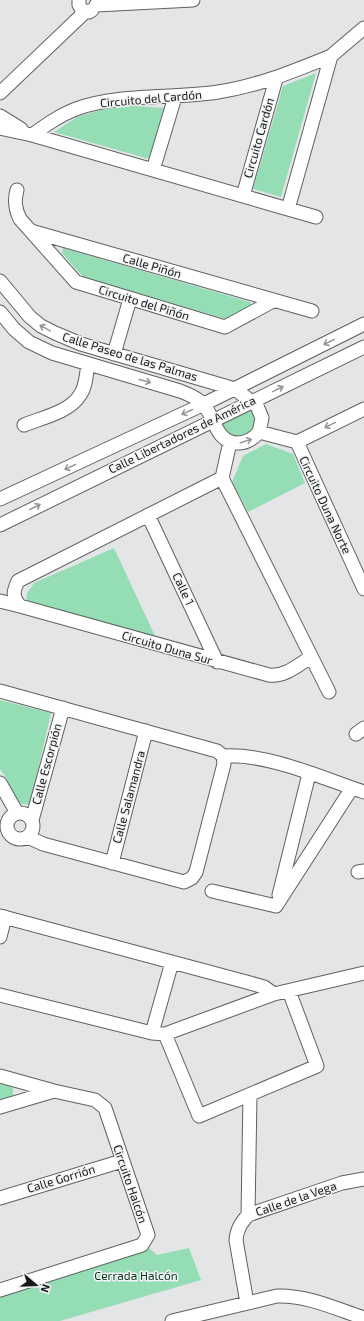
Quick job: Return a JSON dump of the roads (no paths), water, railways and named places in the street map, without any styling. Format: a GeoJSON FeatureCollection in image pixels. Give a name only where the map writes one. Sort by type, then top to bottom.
{"type":"FeatureCollection","features":[{"type":"Feature","properties":{"kind":"street"},"geometry":{"type":"LineString","coordinates":[[0,93],[71,17],[87,4],[189,0]]}},
{"type":"Feature","properties":{"kind":"street"},"geometry":{"type":"LineString","coordinates":[[288,209],[331,56],[364,28]]}},
{"type":"Feature","properties":{"kind":"street","name":"Circuito del Cardón"},"geometry":{"type":"LineString","coordinates":[[32,135],[57,118],[78,108],[105,101],[175,97],[219,92],[276,79],[331,56]]}},
{"type":"Feature","properties":{"kind":"street"},"geometry":{"type":"LineString","coordinates":[[0,82],[28,62]]}},
{"type":"Feature","properties":{"kind":"street","name":"Circuito Cardón"},"geometry":{"type":"LineString","coordinates":[[243,196],[276,79]]}},
{"type":"Feature","properties":{"kind":"street"},"geometry":{"type":"LineString","coordinates":[[153,170],[175,97]]}},
{"type":"Feature","properties":{"kind":"street"},"geometry":{"type":"LineString","coordinates":[[0,116],[32,135]]}},
{"type":"Feature","properties":{"kind":"street"},"geometry":{"type":"LineString","coordinates":[[0,128],[32,135],[316,217]]}},
{"type":"Feature","properties":{"kind":"street","name":"Circuito del Piñón"},"geometry":{"type":"LineString","coordinates":[[17,190],[15,199],[16,212],[76,282],[225,327],[273,301]]}},
{"type":"Feature","properties":{"kind":"street","name":"Calle Piñón"},"geometry":{"type":"LineString","coordinates":[[31,231],[312,311]]}},
{"type":"Feature","properties":{"kind":"street","name":"Calle Paseo de las Palmas"},"geometry":{"type":"LineString","coordinates":[[0,281],[30,317],[41,326],[81,344],[235,389],[252,401]]}},
{"type":"Feature","properties":{"kind":"street"},"geometry":{"type":"LineString","coordinates":[[118,374],[114,354],[126,297]]}},
{"type":"Feature","properties":{"kind":"street","name":"Calle Paseo de las Palmas"},"geometry":{"type":"LineString","coordinates":[[0,312],[14,329],[29,342],[75,361],[180,391],[204,404]]}},
{"type":"Feature","properties":{"kind":"street","name":"Calle Libertadores de América"},"geometry":{"type":"LineString","coordinates":[[0,499],[204,404],[364,324]]}},
{"type":"Feature","properties":{"kind":"street"},"geometry":{"type":"LineString","coordinates":[[75,361],[81,344]]}},
{"type":"Feature","properties":{"kind":"street","name":"Calle Libertadores de América"},"geometry":{"type":"LineString","coordinates":[[0,525],[364,347]]}},
{"type":"Feature","properties":{"kind":"street"},"geometry":{"type":"LineString","coordinates":[[24,425],[69,407],[76,401],[83,389],[88,365]]}},
{"type":"Feature","properties":{"kind":"street"},"geometry":{"type":"LineString","coordinates":[[204,404],[219,434],[230,442],[246,442],[260,432],[262,426],[260,412],[252,401]]}},
{"type":"Feature","properties":{"kind":"street","name":"Circuito Duna Norte"},"geometry":{"type":"LineString","coordinates":[[260,432],[297,442],[364,409]]}},
{"type":"Feature","properties":{"kind":"street"},"geometry":{"type":"LineString","coordinates":[[230,442],[222,478],[329,692]]}},
{"type":"Feature","properties":{"kind":"street","name":"Circuito Duna Norte"},"geometry":{"type":"LineString","coordinates":[[297,442],[364,589]]}},
{"type":"Feature","properties":{"kind":"street"},"geometry":{"type":"LineString","coordinates":[[20,606],[14,598],[13,590],[18,581],[222,478]]}},
{"type":"Feature","properties":{"kind":"street","name":"Calle 1"},"geometry":{"type":"LineString","coordinates":[[148,515],[217,662]]}},
{"type":"Feature","properties":{"kind":"street","name":"Circuito Duna Sur"},"geometry":{"type":"LineString","coordinates":[[0,600],[217,662],[277,676],[284,674],[311,657]]}},
{"type":"Feature","properties":{"kind":"street"},"geometry":{"type":"LineString","coordinates":[[0,691],[217,751],[223,756],[224,764],[196,872],[192,878],[184,882],[43,844],[28,837],[18,839],[4,829],[12,816],[22,813],[32,820],[33,829],[28,837]]}},
{"type":"Feature","properties":{"kind":"street","name":"Calle Escorpión"},"geometry":{"type":"LineString","coordinates":[[32,820],[63,708]]}},
{"type":"Feature","properties":{"kind":"street","name":"Calle Salamandra"},"geometry":{"type":"LineString","coordinates":[[112,863],[146,731]]}},
{"type":"Feature","properties":{"kind":"street"},"geometry":{"type":"LineString","coordinates":[[223,756],[239,755],[266,760],[358,790],[276,906]]}},
{"type":"Feature","properties":{"kind":"street"},"geometry":{"type":"LineString","coordinates":[[276,906],[309,774]]}},
{"type":"Feature","properties":{"kind":"street"},"geometry":{"type":"LineString","coordinates":[[0,783],[17,814]]}},
{"type":"Feature","properties":{"kind":"street"},"geometry":{"type":"LineString","coordinates":[[212,891],[276,906]]}},
{"type":"Feature","properties":{"kind":"street"},"geometry":{"type":"LineString","coordinates":[[0,937],[3,917],[250,983],[264,987],[274,994]]}},
{"type":"Feature","properties":{"kind":"street"},"geometry":{"type":"LineString","coordinates":[[152,1033],[172,962]]}},
{"type":"Feature","properties":{"kind":"street"},"geometry":{"type":"LineString","coordinates":[[0,994],[152,1033],[166,1034],[274,994],[364,973]]}},
{"type":"Feature","properties":{"kind":"street"},"geometry":{"type":"LineString","coordinates":[[166,1034],[199,1116],[317,1066],[289,991]]}},
{"type":"Feature","properties":{"kind":"street","name":"Circuito Halcón"},"geometry":{"type":"LineString","coordinates":[[0,1076],[102,1103],[148,1234],[142,1246],[0,1290]]}},
{"type":"Feature","properties":{"kind":"street"},"geometry":{"type":"LineString","coordinates":[[0,1107],[54,1091]]}},
{"type":"Feature","properties":{"kind":"street"},"geometry":{"type":"LineString","coordinates":[[248,1215],[250,1095]]}},
{"type":"Feature","properties":{"kind":"street","name":"Calle Gorrión"},"geometry":{"type":"LineString","coordinates":[[0,1198],[122,1161]]}},
{"type":"Feature","properties":{"kind":"street","name":"Calle de la Vega"},"geometry":{"type":"LineString","coordinates":[[247,1303],[236,1240],[237,1231],[248,1215],[342,1183],[364,1179]]}},
{"type":"Feature","properties":{"kind":"street"},"geometry":{"type":"LineString","coordinates":[[172,1321],[277,1296],[303,1298],[364,1318]]}},
{"type":"Feature","properties":{"kind":"street"},"geometry":{"type":"LineString","coordinates":[[356,1321],[364,1318]]}},
{"type":"Feature","properties":{"kind":"park label","name":"Cerrada Halcón"},"geometry":{"type":"Point","coordinates":[136,1276]}}]}
